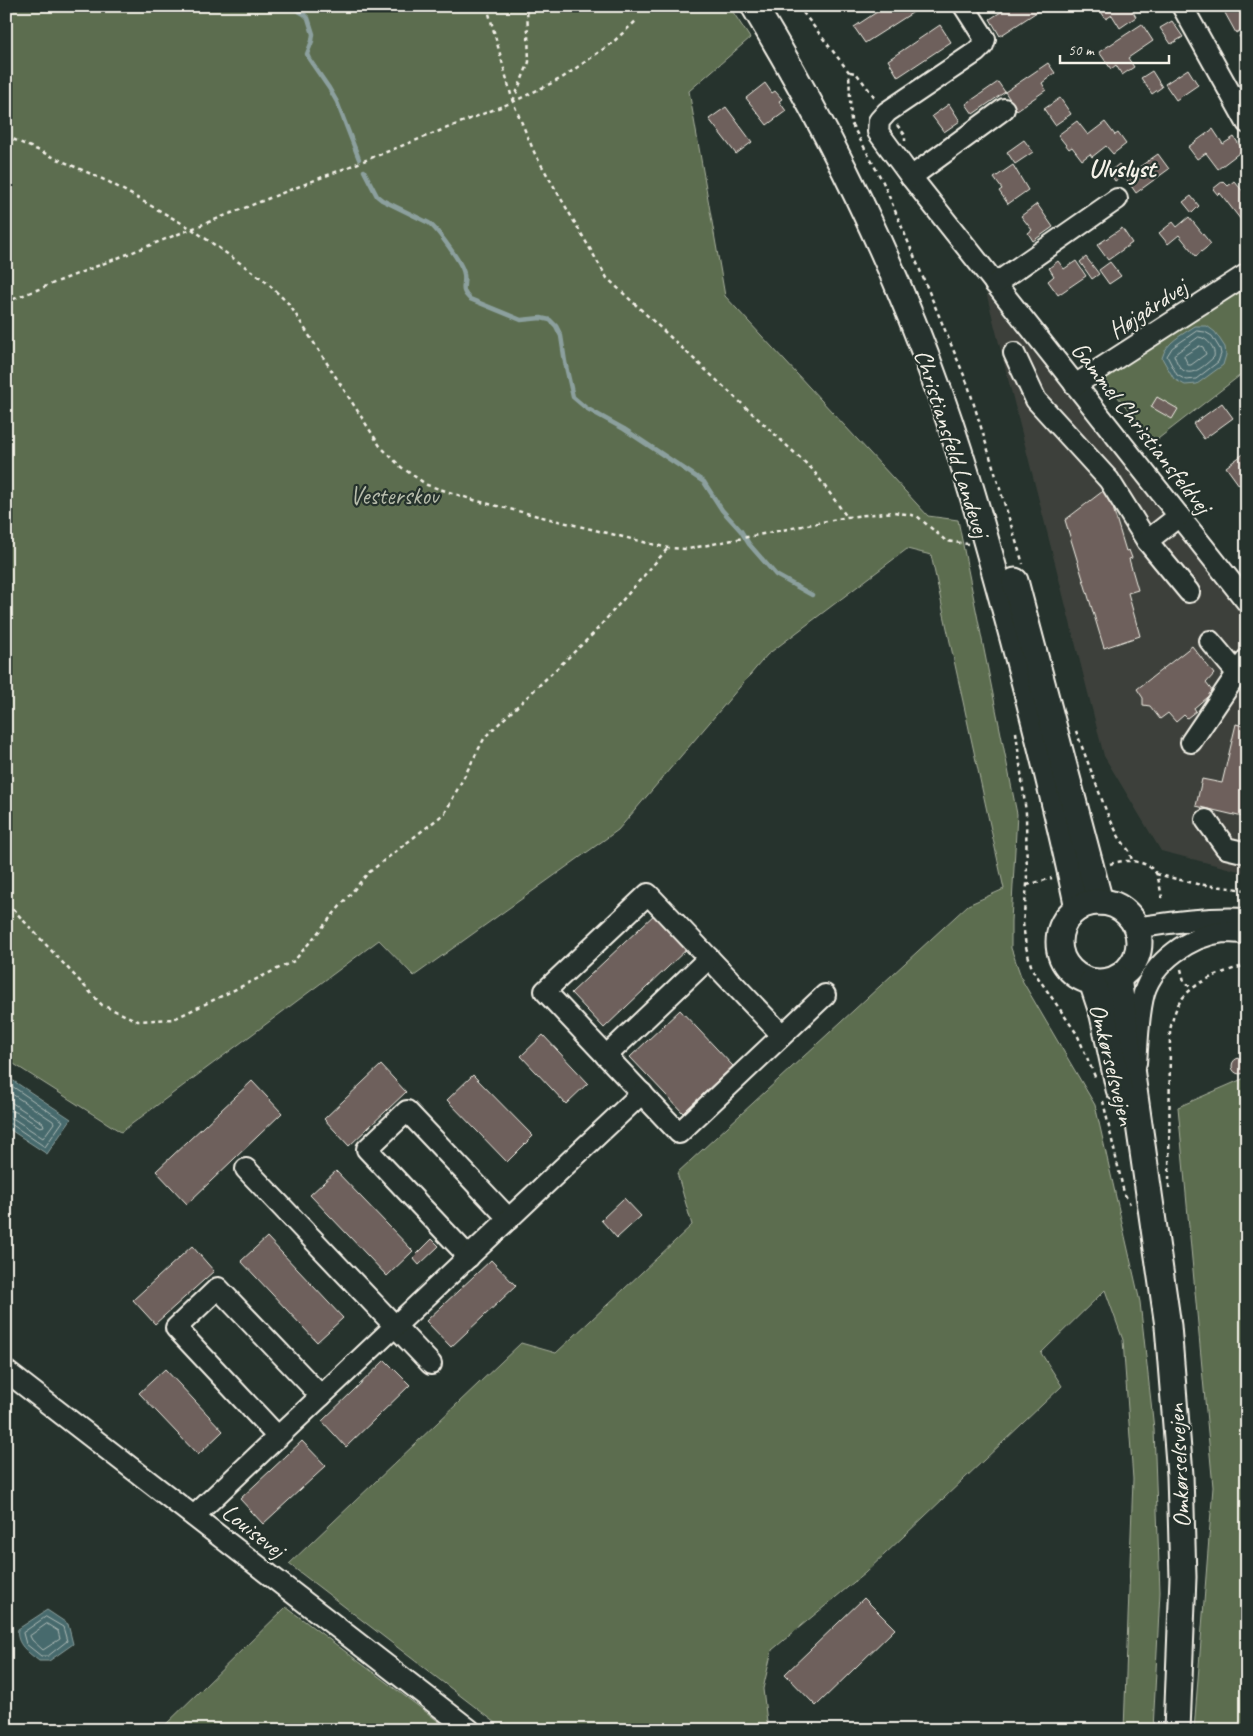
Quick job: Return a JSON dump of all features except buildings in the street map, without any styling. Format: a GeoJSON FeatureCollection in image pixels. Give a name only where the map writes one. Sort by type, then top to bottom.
{"type":"FeatureCollection","features":[{"type":"Feature","properties":{"kind":"main road","name":"Christiansfeld Landevej"},"geometry":{"type":"LineString","coordinates":[[754,6],[780,50],[845,172],[898,286],[940,393],[970,484],[1058,816],[1089,905]]}},
{"type":"Feature","properties":{"kind":"main road","name":"Christiansfeld Landevej"},"geometry":{"type":"LineString","coordinates":[[771,6],[816,84],[859,165],[909,274],[960,404],[1024,614],[1089,905]]}},
{"type":"Feature","properties":{"kind":"main road"},"geometry":{"type":"LineString","coordinates":[[1089,905],[1115,906],[1133,921],[1136,928],[1138,952],[1130,967],[1118,978],[1105,982],[1092,982],[1077,976],[1065,964],[1059,950],[1060,934],[1066,919],[1089,905]]}},
{"type":"Feature","properties":{"kind":"main road","name":"Omkørselsvejen"},"geometry":{"type":"LineString","coordinates":[[1118,978],[1168,1326],[1180,1476],[1182,1577],[1177,1730]]}},
{"type":"Feature","properties":{"kind":"main road","name":"Omkørselsvejen"},"geometry":{"type":"LineString","coordinates":[[1092,982],[1103,1015],[1120,1095],[1150,1203]]}},
{"type":"Feature","properties":{"kind":"street"},"geometry":{"type":"LineString","coordinates":[[1182,6],[1247,123]]}},
{"type":"Feature","properties":{"kind":"street","name":"Gammel Christiansfeldvej"},"geometry":{"type":"LineString","coordinates":[[966,7],[985,39],[983,45],[976,52],[887,112],[879,121],[878,132],[995,284],[1247,602]]}},
{"type":"Feature","properties":{"kind":"street"},"geometry":{"type":"LineString","coordinates":[[911,177],[1004,109]]}},
{"type":"Feature","properties":{"kind":"street"},"geometry":{"type":"LineString","coordinates":[[995,284],[1117,199]]}},
{"type":"Feature","properties":{"kind":"street","name":"Højgårdvej"},"geometry":{"type":"LineString","coordinates":[[1075,385],[1247,274]]}},
{"type":"Feature","properties":{"kind":"street"},"geometry":{"type":"LineString","coordinates":[[1014,353],[1036,400],[1109,480],[1146,541],[1189,592]]}},
{"type":"Feature","properties":{"kind":"street"},"geometry":{"type":"LineString","coordinates":[[1146,541],[1179,516]]}},
{"type":"Feature","properties":{"kind":"street"},"geometry":{"type":"LineString","coordinates":[[1191,742],[1242,666],[1210,641]]}},
{"type":"Feature","properties":{"kind":"street"},"geometry":{"type":"LineString","coordinates":[[1206,820],[1226,848],[1247,853]]}},
{"type":"Feature","properties":{"kind":"street"},"geometry":{"type":"LineString","coordinates":[[782,1035],[648,894],[545,991],[679,1133],[825,995]]}},
{"type":"Feature","properties":{"kind":"street"},"geometry":{"type":"LineString","coordinates":[[1136,928],[1188,920],[1247,919]]}},
{"type":"Feature","properties":{"kind":"street"},"geometry":{"type":"LineString","coordinates":[[1133,1082],[1140,1012],[1145,992],[1154,974],[1178,950],[1198,939],[1223,932],[1247,933]]}},
{"type":"Feature","properties":{"kind":"street"},"geometry":{"type":"LineString","coordinates":[[606,1056],[709,958]]}},
{"type":"Feature","properties":{"kind":"street"},"geometry":{"type":"LineString","coordinates":[[194,1516],[642,1093]]}},
{"type":"Feature","properties":{"kind":"street"},"geometry":{"type":"LineString","coordinates":[[469,1257],[366,1148],[407,1111],[509,1219]]}},
{"type":"Feature","properties":{"kind":"street"},"geometry":{"type":"LineString","coordinates":[[246,1169],[431,1364]]}},
{"type":"Feature","properties":{"kind":"street"},"geometry":{"type":"LineString","coordinates":[[278,1437],[176,1328],[218,1288],[321,1396]]}},
{"type":"Feature","properties":{"kind":"street","name":"Louisevej"},"geometry":{"type":"LineString","coordinates":[[6,1371],[470,1730]]}},
{"type":"Feature","properties":{"kind":"path"},"geometry":{"type":"LineString","coordinates":[[487,6],[513,102],[535,154],[606,278],[814,470],[847,517]]}},
{"type":"Feature","properties":{"kind":"path"},"geometry":{"type":"LineString","coordinates":[[513,102],[529,62],[527,6]]}},
{"type":"Feature","properties":{"kind":"path"},"geometry":{"type":"LineString","coordinates":[[6,302],[513,102],[562,78],[612,43],[637,20]]}},
{"type":"Feature","properties":{"kind":"path"},"geometry":{"type":"LineString","coordinates":[[6,136],[109,182],[192,229],[264,280],[289,304],[380,446],[401,468],[427,485],[477,501],[668,548],[688,549],[847,517],[894,512],[917,516],[946,541],[972,544]]}},
{"type":"Feature","properties":{"kind":"path"},"geometry":{"type":"LineString","coordinates":[[6,905],[10,906],[102,1005],[138,1021],[174,1019],[294,961],[368,873],[444,813],[485,736],[593,634],[668,548]]}},
{"type":"Feature","properties":{"kind":"path"},"geometry":{"type":"LineString","coordinates":[[1015,725],[1026,813],[1028,885],[1023,922],[1026,946],[1032,969],[1077,1034],[1098,1086]]}},
{"type":"Feature","properties":{"kind":"path"},"geometry":{"type":"LineString","coordinates":[[1099,789],[1119,838],[1130,851],[1132,860]]}},
{"type":"Feature","properties":{"kind":"path"},"geometry":{"type":"LineString","coordinates":[[1104,865],[1123,860],[1132,860],[1146,866],[1156,874],[1197,884],[1247,890]]}},
{"type":"Feature","properties":{"kind":"path"},"geometry":{"type":"LineString","coordinates":[[1156,874],[1163,901]]}},
{"type":"Feature","properties":{"kind":"path"},"geometry":{"type":"LineString","coordinates":[[1028,885],[1058,876]]}},
{"type":"Feature","properties":{"kind":"path"},"geometry":{"type":"LineString","coordinates":[[1101,1093],[1124,1194],[1150,1203],[1170,1030],[1178,1006],[1192,989],[1208,979],[1247,965]]}},
{"type":"Feature","properties":{"kind":"path"},"geometry":{"type":"LineString","coordinates":[[1180,969],[1184,981],[1192,989]]}},
{"type":"Feature","properties":{"kind":"shaded area"},"geometry":{"type":"Polygon","coordinates":[[[986,292],[1247,619],[1247,873],[1161,851],[1104,756],[986,292]]]}},
{"type":"Feature","properties":{"kind":"green space","name":"Vesterskov"},"geometry":{"type":"Polygon","coordinates":[[[6,6],[729,6],[750,38],[689,91],[725,296],[928,516],[958,520],[1017,814],[1011,948],[1023,982],[1095,1105],[1140,1302],[1154,1429],[1160,1592],[1153,1730],[1124,1730],[1133,1479],[1123,1340],[1105,1290],[1041,1353],[1062,1386],[865,1573],[772,1650],[763,1689],[768,1730],[505,1730],[289,1564],[521,1343],[556,1353],[692,1225],[677,1173],[968,905],[1004,889],[931,555],[907,549],[767,655],[618,830],[414,976],[379,940],[121,1132],[6,1059],[6,6]]]}},
{"type":"Feature","properties":{"kind":"green space"},"geometry":{"type":"Polygon","coordinates":[[[1247,283],[1247,370],[1154,442],[1101,376],[1247,283]]]}},
{"type":"Feature","properties":{"kind":"green space"},"geometry":{"type":"Polygon","coordinates":[[[1247,1077],[1247,1730],[1194,1730],[1213,1487],[1178,1107],[1247,1077]]]}},
{"type":"Feature","properties":{"kind":"green space"},"geometry":{"type":"Polygon","coordinates":[[[286,1607],[450,1730],[160,1730],[286,1607]]]}},
{"type":"Feature","properties":{"kind":"water"},"geometry":{"type":"Polygon","coordinates":[[[1195,326],[1207,326],[1215,332],[1225,347],[1226,355],[1223,365],[1197,384],[1185,385],[1174,379],[1162,358],[1171,343],[1195,326]]]}},
{"type":"Feature","properties":{"kind":"water"},"geometry":{"type":"Polygon","coordinates":[[[6,1076],[71,1119],[47,1154],[6,1127],[6,1076]]]}},
{"type":"Feature","properties":{"kind":"water"},"geometry":{"type":"Polygon","coordinates":[[[47,1610],[68,1624],[73,1644],[49,1661],[39,1661],[21,1644],[18,1629],[47,1610]]]}},
{"type":"Feature","properties":{"kind":"waterway"},"geometry":{"type":"LineString","coordinates":[[290,6],[308,18],[313,34],[307,54],[337,102],[359,159]]}},
{"type":"Feature","properties":{"kind":"waterway"},"geometry":{"type":"LineString","coordinates":[[364,171],[377,196],[429,223],[438,232],[463,269],[464,290],[470,299],[521,320],[541,318],[550,320],[556,326],[561,336],[573,397],[586,408],[624,429],[704,482],[722,510],[776,575],[812,595]]}},
{"type":"Feature","properties":{"kind":"district","name":"Ulvslyst"},"geometry":{"type":"Point","coordinates":[1122,168]}}]}
